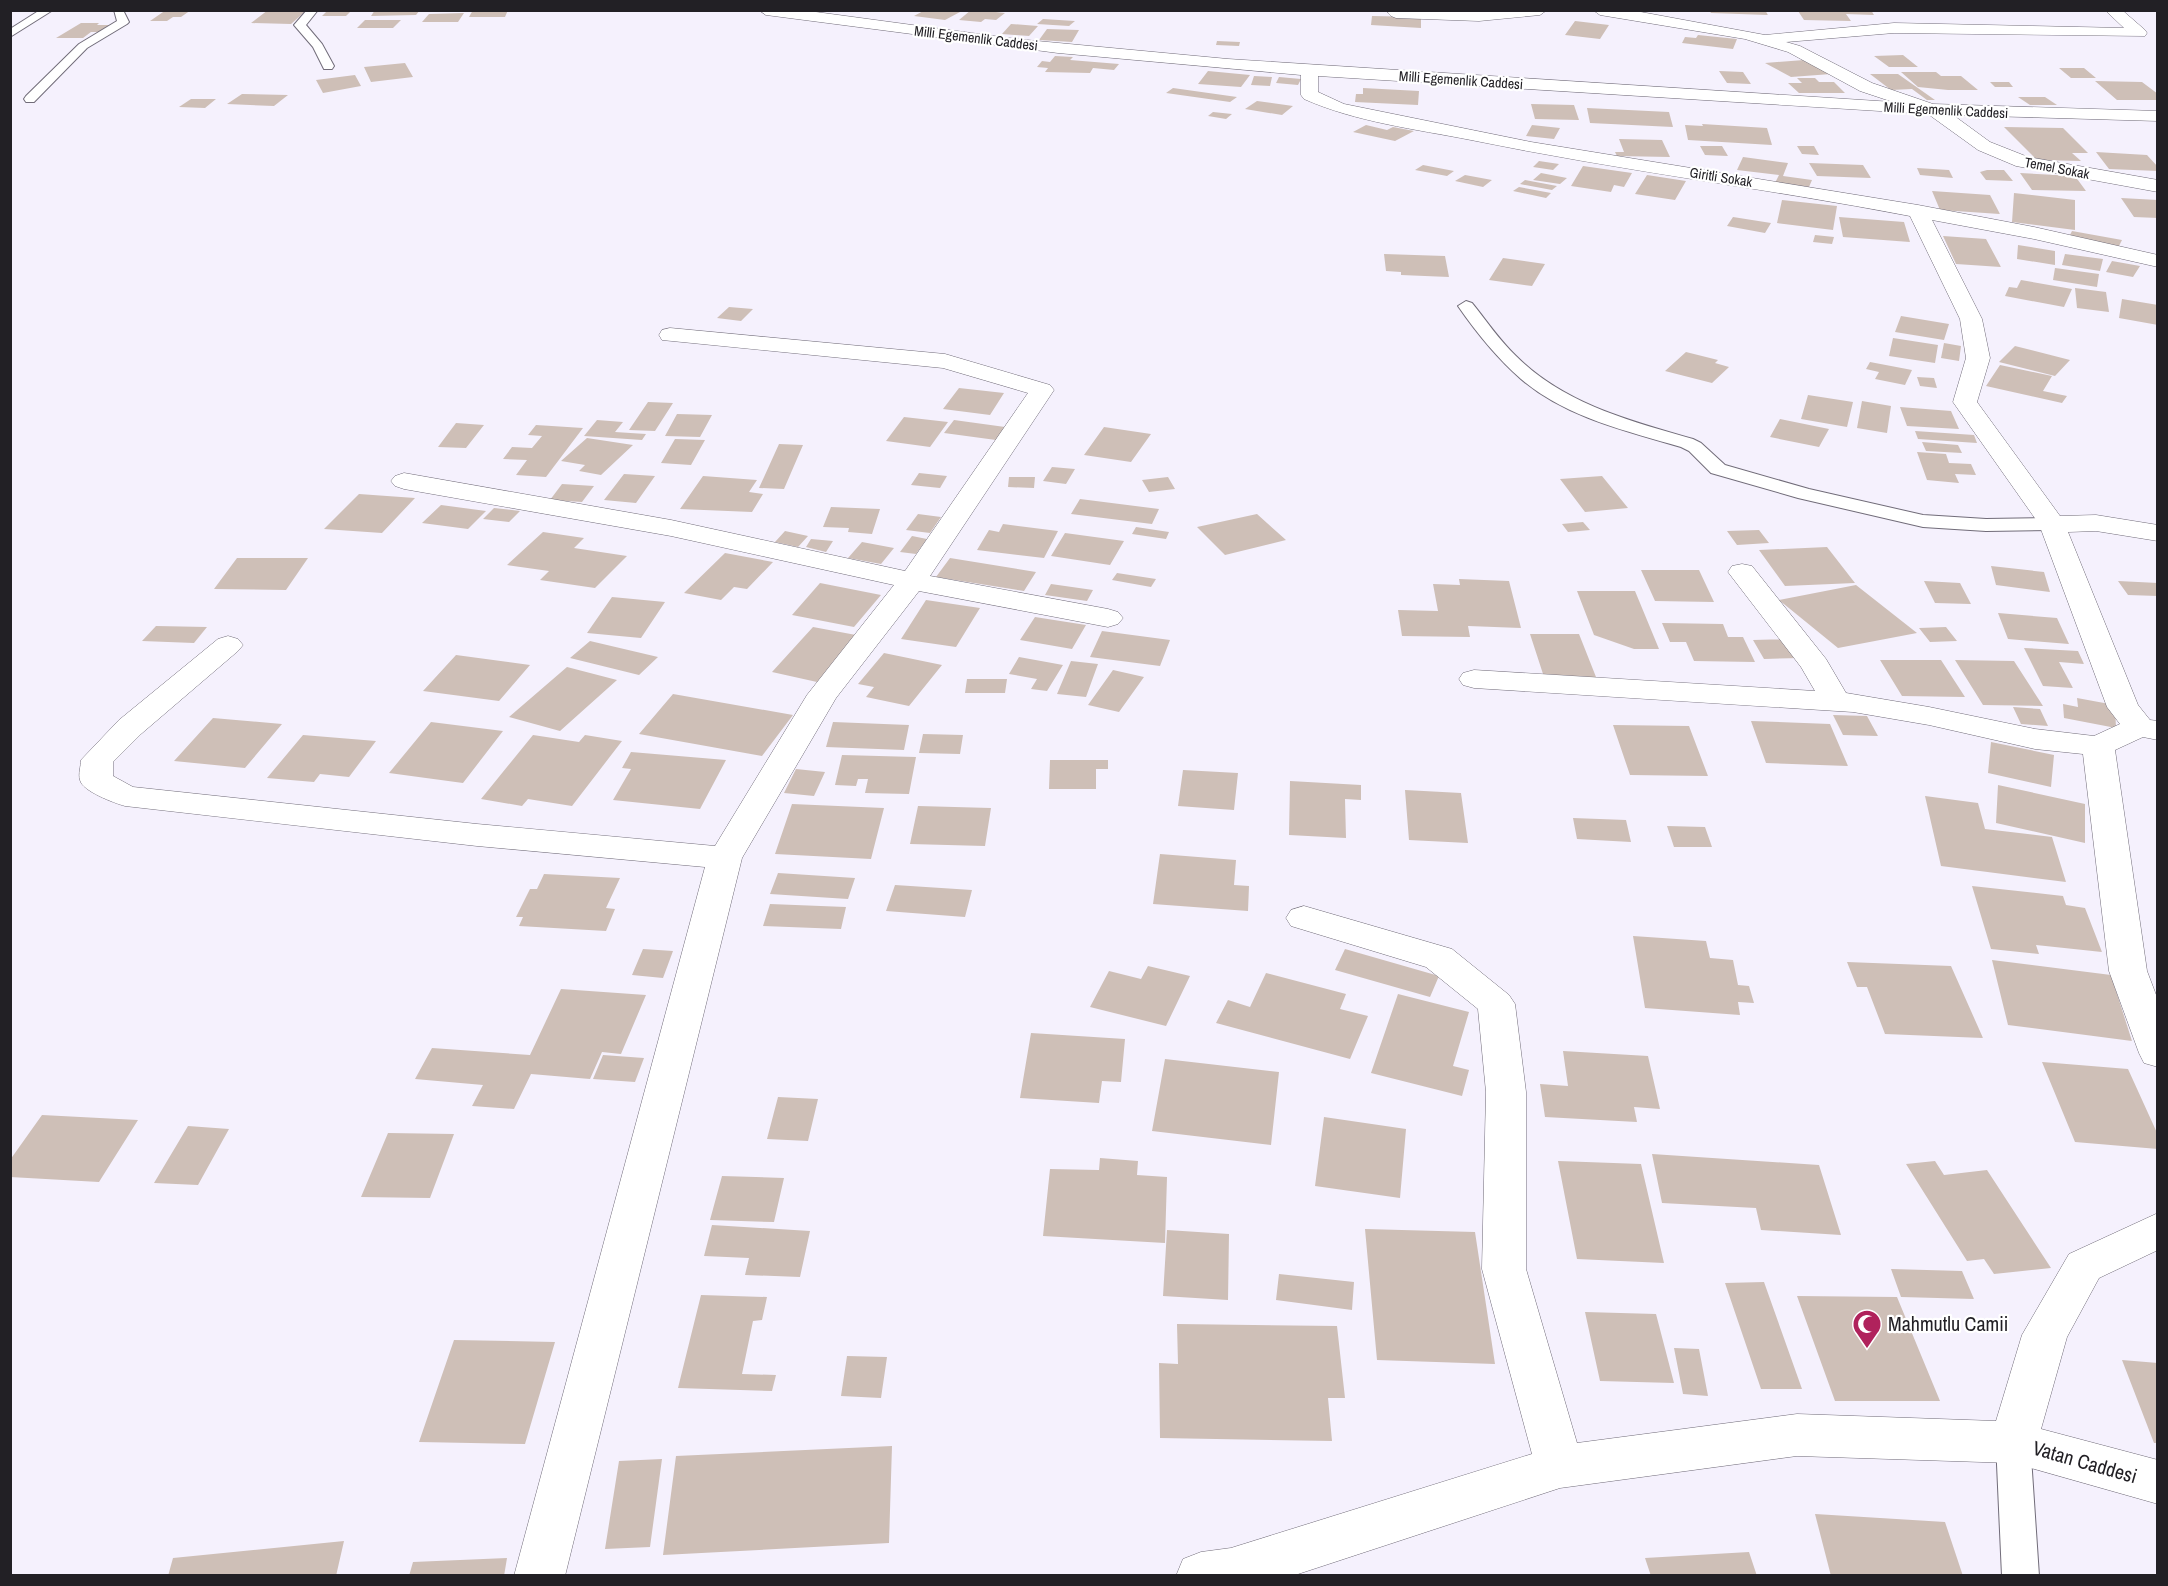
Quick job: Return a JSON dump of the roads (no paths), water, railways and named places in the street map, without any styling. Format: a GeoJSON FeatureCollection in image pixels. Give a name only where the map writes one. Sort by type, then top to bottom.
{"type":"FeatureCollection","features":[{"type":"Feature","properties":{"kind":"street","name":"Milli Egemenlik Caddesi"},"geometry":{"type":"LineString","coordinates":[[766,10],[959,37],[1101,53],[1309,70],[2041,116],[2157,116]]}},
{"type":"Feature","properties":{"kind":"street"},"geometry":{"type":"LineString","coordinates":[[1396,13],[1479,16],[1540,10]]}},
{"type":"Feature","properties":{"kind":"street"},"geometry":{"type":"LineString","coordinates":[[1600,10],[1760,39],[1794,49],[1866,87],[1934,110]]}},
{"type":"Feature","properties":{"kind":"street"},"geometry":{"type":"LineString","coordinates":[[1881,10],[1894,28]]}},
{"type":"Feature","properties":{"kind":"street"},"geometry":{"type":"LineString","coordinates":[[1760,39],[1894,28],[2139,33],[2112,10]]}},
{"type":"Feature","properties":{"kind":"street","name":"Giritli Sokak"},"geometry":{"type":"LineString","coordinates":[[1309,70],[1311,95],[1339,108],[1531,147],[1820,193],[2034,232],[2157,261]]}},
{"type":"Feature","properties":{"kind":"street","name":"Temel Sokak"},"geometry":{"type":"LineString","coordinates":[[1934,110],[1984,146],[2023,162],[2157,186]]}},
{"type":"Feature","properties":{"kind":"street"},"geometry":{"type":"LineString","coordinates":[[1918,211],[1971,319],[1978,358],[1965,402],[2052,524],[2122,707],[2148,729]]}},
{"type":"Feature","properties":{"kind":"street"},"geometry":{"type":"LineString","coordinates":[[539,1575],[725,858],[822,695],[912,581],[1042,390],[945,361],[670,335]]}},
{"type":"Feature","properties":{"kind":"street"},"geometry":{"type":"LineString","coordinates":[[404,481],[671,528],[912,581],[1108,618]]}},
{"type":"Feature","properties":{"kind":"street"},"geometry":{"type":"LineString","coordinates":[[2052,524],[2096,523],[2157,533]]}},
{"type":"Feature","properties":{"kind":"street"},"geometry":{"type":"LineString","coordinates":[[1742,572],[1815,665],[1836,702]]}},
{"type":"Feature","properties":{"kind":"street"},"geometry":{"type":"LineString","coordinates":[[228,645],[96,760],[96,780],[125,796],[465,834],[725,858]]}},
{"type":"Feature","properties":{"kind":"street"},"geometry":{"type":"LineString","coordinates":[[1474,679],[1836,702],[1929,716],[2035,739],[2098,746],[2148,729]]}},
{"type":"Feature","properties":{"kind":"street"},"geometry":{"type":"LineString","coordinates":[[2098,746],[2128,971],[2157,1053]]}},
{"type":"Feature","properties":{"kind":"street"},"geometry":{"type":"LineString","coordinates":[[1304,918],[1439,958],[1496,1004],[1506,1092],[1504,1269],[1560,1467]]}},
{"type":"Feature","properties":{"kind":"street"},"geometry":{"type":"LineString","coordinates":[[2013,1442],[2045,1335],[2084,1266],[2157,1230]]}},
{"type":"Feature","properties":{"kind":"street","name":"Vatan Caddesi"},"geometry":{"type":"LineString","coordinates":[[1201,1575],[1231,1572],[1560,1467],[1797,1435],[2013,1442],[2157,1482]]}},
{"type":"Feature","properties":{"kind":"lane"},"geometry":{"type":"LineString","coordinates":[[10,34],[48,10]]}},
{"type":"Feature","properties":{"kind":"lane"},"geometry":{"type":"LineString","coordinates":[[30,99],[83,46],[123,22],[118,12],[120,10]]}},
{"type":"Feature","properties":{"kind":"lane"},"geometry":{"type":"LineString","coordinates":[[313,10],[300,25],[318,46],[328,66]]}},
{"type":"Feature","properties":{"kind":"lane"},"geometry":{"type":"LineString","coordinates":[[1466,306],[1524,373],[1563,400],[1589,412],[1687,443],[1702,453],[1718,469],[1805,494],[1923,521],[1986,525],[2052,524]]}},
{"type":"Feature","properties":{"kind":"lane"},"geometry":{"type":"LineString","coordinates":[[2013,1442],[2021,1575]]}},
{"type":"Feature","properties":{"kind":"place","name":"Mahmutlu Camii"},"geometry":{"type":"Point","coordinates":[1867,1350]}}]}
